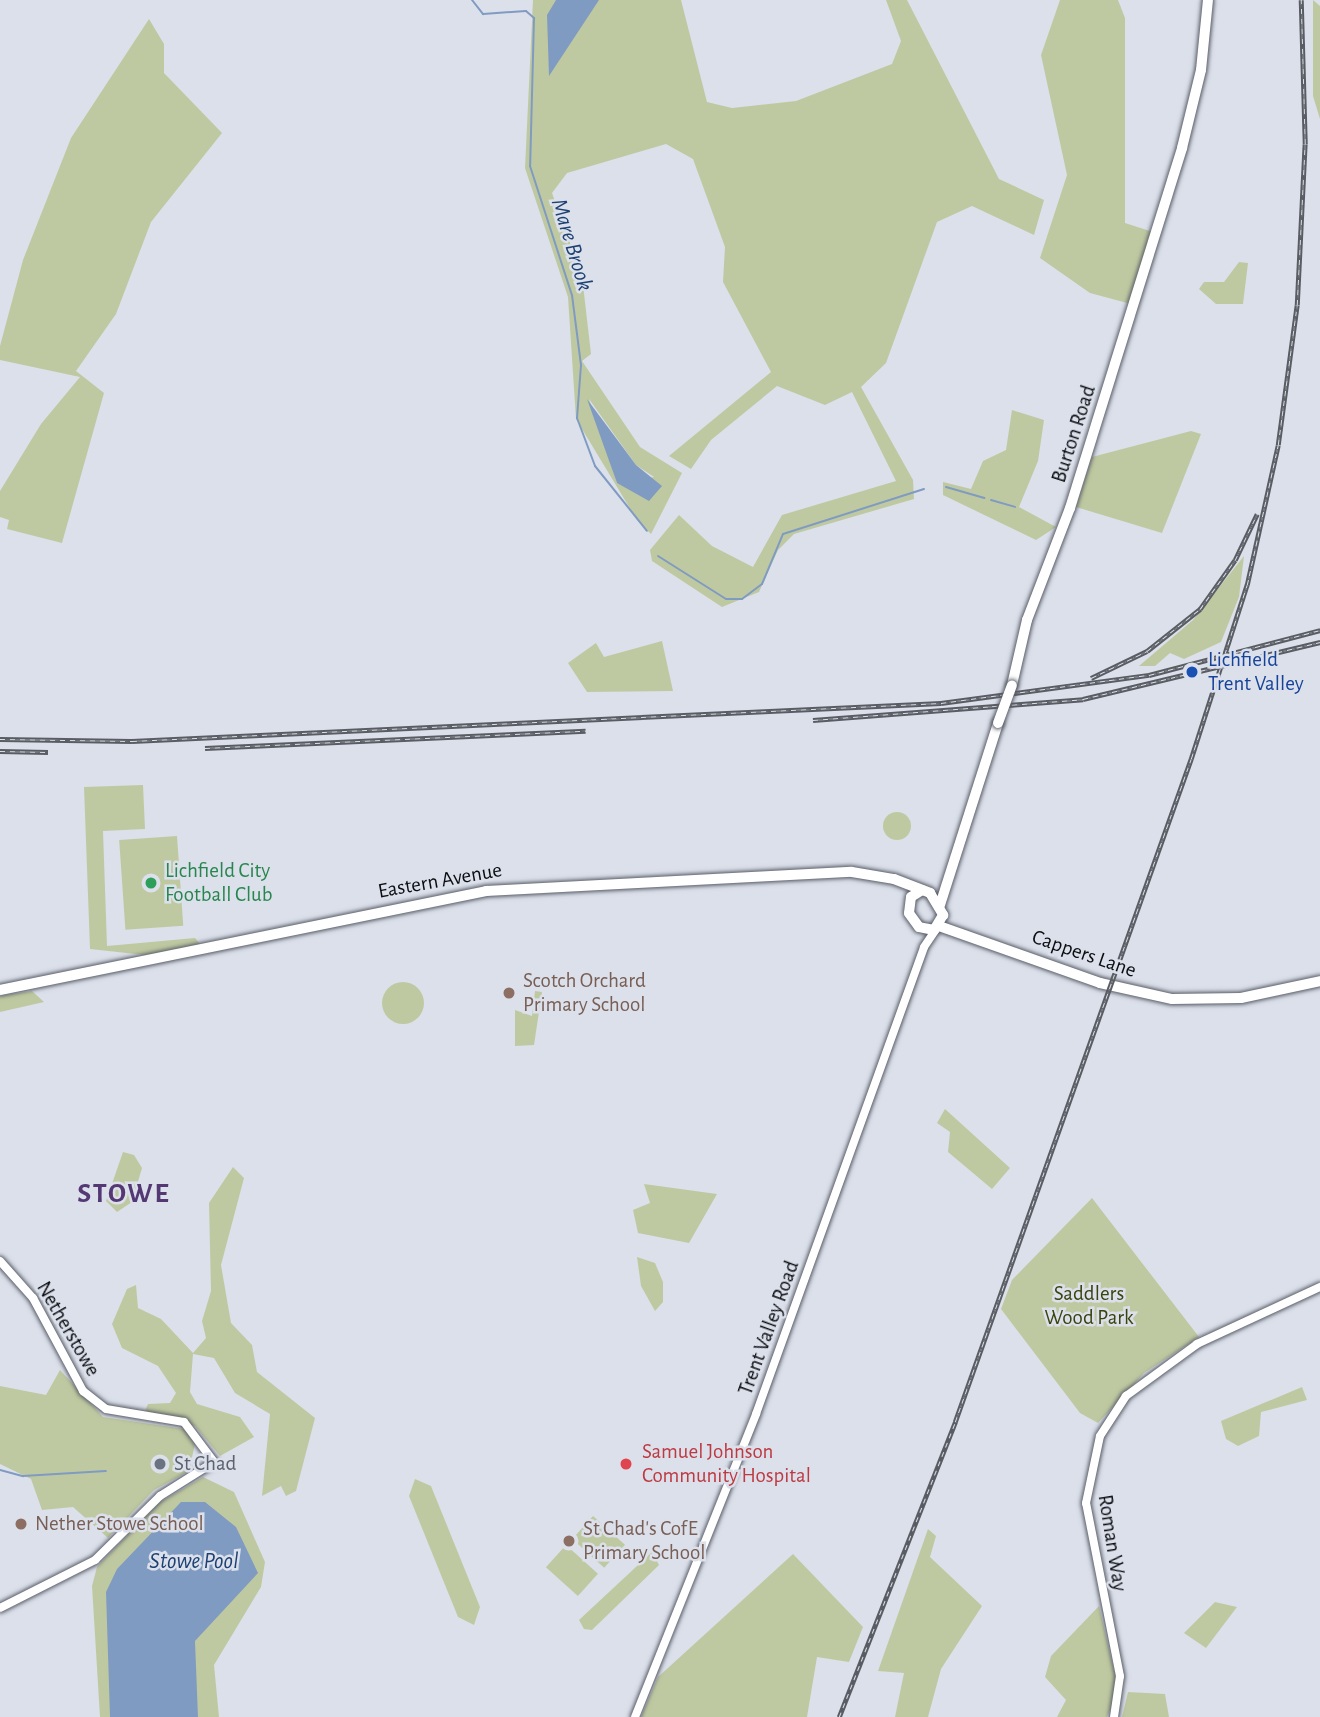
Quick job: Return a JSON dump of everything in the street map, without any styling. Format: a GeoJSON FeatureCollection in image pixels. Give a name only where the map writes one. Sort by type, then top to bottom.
{"type":"FeatureCollection","features":[{"type":"Feature","properties":{"kind":"highway","name":"Burton Road"},"geometry":{"type":"LineString","coordinates":[[938,927],[949,873],[1013,685],[1027,620],[1070,508],[1179,160],[1201,70],[1208,0]]}},
{"type":"Feature","properties":{"kind":"highway","name":"Eastern Avenue"},"geometry":{"type":"LineString","coordinates":[[0,990],[486,891],[837,871],[894,879],[924,891]]}},
{"type":"Feature","properties":{"kind":"highway"},"geometry":{"type":"LineString","coordinates":[[909,903],[949,873]]}},
{"type":"Feature","properties":{"kind":"highway"},"geometry":{"type":"LineString","coordinates":[[894,879],[909,903],[919,927]]}},
{"type":"Feature","properties":{"kind":"highway","name":"Cappers Lane"},"geometry":{"type":"LineString","coordinates":[[924,891],[963,931]]}},
{"type":"Feature","properties":{"kind":"highway","name":"Cappers Lane"},"geometry":{"type":"LineString","coordinates":[[919,927],[963,931],[1100,983],[1172,999],[1241,998],[1320,981]]}},
{"type":"Feature","properties":{"kind":"street"},"geometry":{"type":"LineString","coordinates":[[919,927],[925,947]]}},
{"type":"Feature","properties":{"kind":"street","name":"Trent Valley Road"},"geometry":{"type":"LineString","coordinates":[[635,1717],[756,1414],[925,947],[938,927]]}},
{"type":"Feature","properties":{"kind":"street","name":"Netherstowe"},"geometry":{"type":"LineString","coordinates":[[0,1261],[33,1298],[83,1391],[106,1409],[184,1422],[214,1462],[160,1496],[95,1560],[0,1608]]}},
{"type":"Feature","properties":{"kind":"street","name":"Roman Way"},"geometry":{"type":"LineString","coordinates":[[1114,1717],[1118,1663],[1086,1522],[1086,1485],[1100,1436],[1126,1396],[1197,1344],[1320,1287]]}},
{"type":"Feature","properties":{"kind":"green space"},"geometry":{"type":"Polygon","coordinates":[[[533,0],[681,0],[707,102],[732,108],[796,101],[892,64],[901,41],[886,0],[907,0],[999,179],[1044,200],[1034,235],[972,206],[937,222],[886,363],[861,387],[913,480],[914,499],[794,534],[778,550],[759,592],[722,607],[652,561],[650,550],[679,515],[712,546],[753,567],[782,515],[896,481],[852,392],[825,405],[777,386],[711,440],[691,469],[669,456],[771,372],[723,282],[725,247],[693,159],[666,144],[567,173],[552,193],[582,276],[591,354],[582,361],[640,447],[682,473],[651,534],[637,520],[576,419],[568,297],[525,168],[533,0]],[[589,399],[617,483],[654,477],[636,465],[589,399]]]}},
{"type":"Feature","properties":{"kind":"green space"},"geometry":{"type":"Polygon","coordinates":[[[1060,0],[1118,0],[1125,18],[1125,223],[1153,232],[1131,304],[1090,293],[1040,258],[1067,175],[1041,55],[1060,0]]]}},
{"type":"Feature","properties":{"kind":"green space"},"geometry":{"type":"Polygon","coordinates":[[[1313,0],[1320,6],[1320,119],[1313,96],[1313,0]]]}},
{"type":"Feature","properties":{"kind":"green space"},"geometry":{"type":"Polygon","coordinates":[[[149,19],[164,44],[164,73],[222,133],[151,222],[116,314],[76,371],[104,393],[62,543],[7,529],[9,520],[0,517],[0,491],[41,424],[80,377],[0,360],[0,346],[23,260],[71,138],[149,19]]]}},
{"type":"Feature","properties":{"kind":"green space"},"geometry":{"type":"Polygon","coordinates":[[[1239,262],[1248,263],[1243,304],[1216,304],[1199,289],[1204,282],[1224,282],[1239,262]]]}},
{"type":"Feature","properties":{"kind":"green space"},"geometry":{"type":"Polygon","coordinates":[[[1012,410],[1044,420],[1038,461],[1019,507],[1056,527],[1036,540],[943,495],[943,482],[971,489],[983,461],[1006,450],[1012,410]]]}},
{"type":"Feature","properties":{"kind":"green space"},"geometry":{"type":"Polygon","coordinates":[[[1191,431],[1201,434],[1162,533],[1076,507],[1092,457],[1191,431]]]}},
{"type":"Feature","properties":{"kind":"green space"},"geometry":{"type":"Polygon","coordinates":[[[1244,556],[1239,597],[1221,642],[1184,659],[1170,653],[1155,666],[1139,666],[1193,620],[1244,556]]]}},
{"type":"Feature","properties":{"kind":"green space"},"geometry":{"type":"Polygon","coordinates":[[[662,641],[673,691],[587,692],[568,663],[596,643],[604,657],[662,641]]]}},
{"type":"Feature","properties":{"kind":"green space"},"geometry":{"type":"Polygon","coordinates":[[[143,785],[145,829],[103,831],[107,946],[195,938],[200,944],[145,955],[90,949],[84,787],[143,785]]]}},
{"type":"Feature","properties":{"kind":"green space"},"geometry":{"type":"Polygon","coordinates":[[[897,812],[907,816],[911,826],[907,836],[897,840],[887,836],[883,826],[887,816],[897,812]]]}},
{"type":"Feature","properties":{"kind":"green space","name":"Lichfield City Football Club"},"geometry":{"type":"Polygon","coordinates":[[[177,836],[183,926],[125,930],[119,840],[177,836]]]}},
{"type":"Feature","properties":{"kind":"green space"},"geometry":{"type":"Polygon","coordinates":[[[403,982],[418,988],[424,1003],[418,1018],[403,1024],[388,1018],[382,1003],[388,988],[403,982]]]}},
{"type":"Feature","properties":{"kind":"green space"},"geometry":{"type":"Polygon","coordinates":[[[32,991],[44,1002],[0,1012],[0,996],[32,991]]]}},
{"type":"Feature","properties":{"kind":"green space"},"geometry":{"type":"Polygon","coordinates":[[[535,991],[542,992],[534,1045],[515,1046],[515,1010],[532,1016],[535,991]]]}},
{"type":"Feature","properties":{"kind":"green space"},"geometry":{"type":"Polygon","coordinates":[[[945,1109],[1010,1168],[992,1189],[948,1152],[950,1132],[937,1123],[945,1109]]]}},
{"type":"Feature","properties":{"kind":"green space"},"geometry":{"type":"Polygon","coordinates":[[[123,1152],[134,1155],[142,1168],[132,1202],[117,1212],[106,1201],[123,1152]]]}},
{"type":"Feature","properties":{"kind":"green space"},"geometry":{"type":"Polygon","coordinates":[[[233,1167],[244,1178],[221,1265],[231,1323],[252,1345],[257,1372],[315,1418],[296,1491],[286,1496],[281,1486],[262,1496],[270,1414],[235,1393],[214,1358],[193,1354],[190,1392],[197,1404],[240,1417],[254,1437],[220,1456],[195,1426],[145,1411],[148,1404],[170,1403],[176,1393],[158,1366],[122,1348],[112,1324],[127,1289],[136,1285],[138,1308],[161,1319],[193,1353],[206,1338],[202,1321],[211,1291],[209,1203],[233,1167]]]}},
{"type":"Feature","properties":{"kind":"green space"},"geometry":{"type":"Polygon","coordinates":[[[644,1184],[717,1194],[689,1243],[638,1233],[633,1210],[650,1203],[644,1184]]]}},
{"type":"Feature","properties":{"kind":"green space","name":"Saddlers Wood Park"},"geometry":{"type":"Polygon","coordinates":[[[1092,1198],[1199,1337],[1144,1373],[1098,1423],[1080,1413],[1001,1309],[1012,1280],[1092,1198]]]}},
{"type":"Feature","properties":{"kind":"green space"},"geometry":{"type":"Polygon","coordinates":[[[637,1257],[655,1263],[663,1282],[663,1302],[655,1311],[641,1286],[637,1257]]]}},
{"type":"Feature","properties":{"kind":"green space"},"geometry":{"type":"Polygon","coordinates":[[[60,1370],[103,1417],[184,1429],[195,1444],[189,1471],[154,1490],[108,1538],[73,1507],[42,1510],[31,1479],[0,1464],[0,1386],[46,1395],[60,1370]]]}},
{"type":"Feature","properties":{"kind":"green space"},"geometry":{"type":"Polygon","coordinates":[[[1302,1387],[1307,1400],[1261,1412],[1259,1436],[1238,1446],[1226,1439],[1221,1421],[1302,1387]]]}},
{"type":"Feature","properties":{"kind":"green space","name":"Stowe Pool"},"geometry":{"type":"Polygon","coordinates":[[[203,1477],[234,1492],[265,1562],[261,1587],[214,1665],[219,1717],[100,1717],[92,1586],[97,1567],[159,1503],[203,1477]]]}},
{"type":"Feature","properties":{"kind":"green space"},"geometry":{"type":"Polygon","coordinates":[[[415,1479],[431,1486],[480,1607],[474,1625],[458,1617],[409,1496],[415,1479]]]}},
{"type":"Feature","properties":{"kind":"green space"},"geometry":{"type":"Polygon","coordinates":[[[593,1516],[625,1545],[604,1568],[572,1539],[593,1516]]]}},
{"type":"Feature","properties":{"kind":"green space"},"geometry":{"type":"Polygon","coordinates":[[[928,1529],[936,1536],[930,1557],[982,1606],[941,1669],[928,1717],[895,1717],[904,1673],[878,1671],[928,1529]]]}},
{"type":"Feature","properties":{"kind":"green space"},"geometry":{"type":"Polygon","coordinates":[[[566,1545],[598,1574],[578,1596],[546,1567],[566,1545]]]}},
{"type":"Feature","properties":{"kind":"green space"},"geometry":{"type":"Polygon","coordinates":[[[652,1552],[659,1565],[592,1630],[584,1629],[579,1620],[652,1552]]]}},
{"type":"Feature","properties":{"kind":"green space"},"geometry":{"type":"Polygon","coordinates":[[[793,1554],[863,1627],[849,1662],[817,1657],[807,1717],[641,1717],[658,1677],[793,1554]]]}},
{"type":"Feature","properties":{"kind":"green space"},"geometry":{"type":"Polygon","coordinates":[[[1215,1602],[1237,1607],[1206,1648],[1184,1633],[1215,1602]]]}},
{"type":"Feature","properties":{"kind":"green space"},"geometry":{"type":"Polygon","coordinates":[[[1099,1606],[1116,1679],[1113,1702],[1107,1717],[1057,1717],[1066,1700],[1045,1677],[1051,1656],[1099,1606]]]}},
{"type":"Feature","properties":{"kind":"green space"},"geometry":{"type":"Polygon","coordinates":[[[1128,1692],[1165,1694],[1169,1717],[1122,1717],[1128,1692]]]}},
{"type":"Feature","properties":{"kind":"water"},"geometry":{"type":"Polygon","coordinates":[[[556,0],[599,0],[549,76],[547,15],[556,0]]]}},
{"type":"Feature","properties":{"kind":"water"},"geometry":{"type":"Polygon","coordinates":[[[587,399],[636,465],[662,486],[649,501],[617,483],[587,399]]]}},
{"type":"Feature","properties":{"kind":"water","name":"Stowe Pool"},"geometry":{"type":"Polygon","coordinates":[[[181,1502],[205,1502],[236,1527],[258,1573],[195,1641],[198,1717],[110,1717],[106,1592],[117,1569],[181,1502]]]}},
{"type":"Feature","properties":{"kind":"waterway","name":"Mare Brook"},"geometry":{"type":"LineString","coordinates":[[472,0],[483,14],[526,11],[534,18],[530,166],[572,295],[581,365],[577,418],[595,466],[647,531]]}},
{"type":"Feature","properties":{"kind":"waterway","name":"Mare Brook"},"geometry":{"type":"LineString","coordinates":[[946,487],[984,498]]}},
{"type":"Feature","properties":{"kind":"waterway","name":"Mare Brook"},"geometry":{"type":"LineString","coordinates":[[658,556],[726,599],[742,599],[762,584],[783,534],[924,489]]}},
{"type":"Feature","properties":{"kind":"waterway","name":"Mare Brook"},"geometry":{"type":"LineString","coordinates":[[991,500],[1015,507]]}},
{"type":"Feature","properties":{"kind":"waterway"},"geometry":{"type":"LineString","coordinates":[[0,1470],[23,1476],[106,1471]]}},
{"type":"Feature","properties":{"kind":"railway"},"geometry":{"type":"LineString","coordinates":[[839,1717],[955,1422],[1191,759],[1247,585],[1278,445],[1297,305],[1305,144],[1301,0]]}},
{"type":"Feature","properties":{"kind":"railway"},"geometry":{"type":"LineString","coordinates":[[1091,678],[1147,651],[1200,609],[1235,560],[1257,514]]}},
{"type":"Feature","properties":{"kind":"railway"},"geometry":{"type":"LineString","coordinates":[[0,739],[132,741],[941,703],[1149,675],[1320,630]]}},
{"type":"Feature","properties":{"kind":"railway"},"geometry":{"type":"LineString","coordinates":[[813,720],[1083,699],[1320,642]]}},
{"type":"Feature","properties":{"kind":"railway"},"geometry":{"type":"LineString","coordinates":[[205,748],[586,731]]}},
{"type":"Feature","properties":{"kind":"railway"},"geometry":{"type":"LineString","coordinates":[[0,751],[48,752]]}},
{"type":"Feature","properties":{"kind":"place","name":"Lichfield Trent Valley"},"geometry":{"type":"Point","coordinates":[1192,672]}},
{"type":"Feature","properties":{"kind":"place","name":"Lichfield City Football Club"},"geometry":{"type":"Point","coordinates":[151,883]}},
{"type":"Feature","properties":{"kind":"place","name":"Scotch Orchard Primary School"},"geometry":{"type":"Point","coordinates":[509,993]}},
{"type":"Feature","properties":{"kind":"place","name":"St Chad"},"geometry":{"type":"Point","coordinates":[160,1464]}},
{"type":"Feature","properties":{"kind":"place","name":"Samuel Johnson Community Hospital"},"geometry":{"type":"Point","coordinates":[626,1464]}},
{"type":"Feature","properties":{"kind":"place","name":"Nether Stowe School"},"geometry":{"type":"Point","coordinates":[21,1524]}},
{"type":"Feature","properties":{"kind":"place","name":"St Chad's CofE Primary School"},"geometry":{"type":"Point","coordinates":[569,1541]}},
{"type":"Feature","properties":{"kind":"district","name":"STOWE"},"geometry":{"type":"Point","coordinates":[124,1194]}}]}
